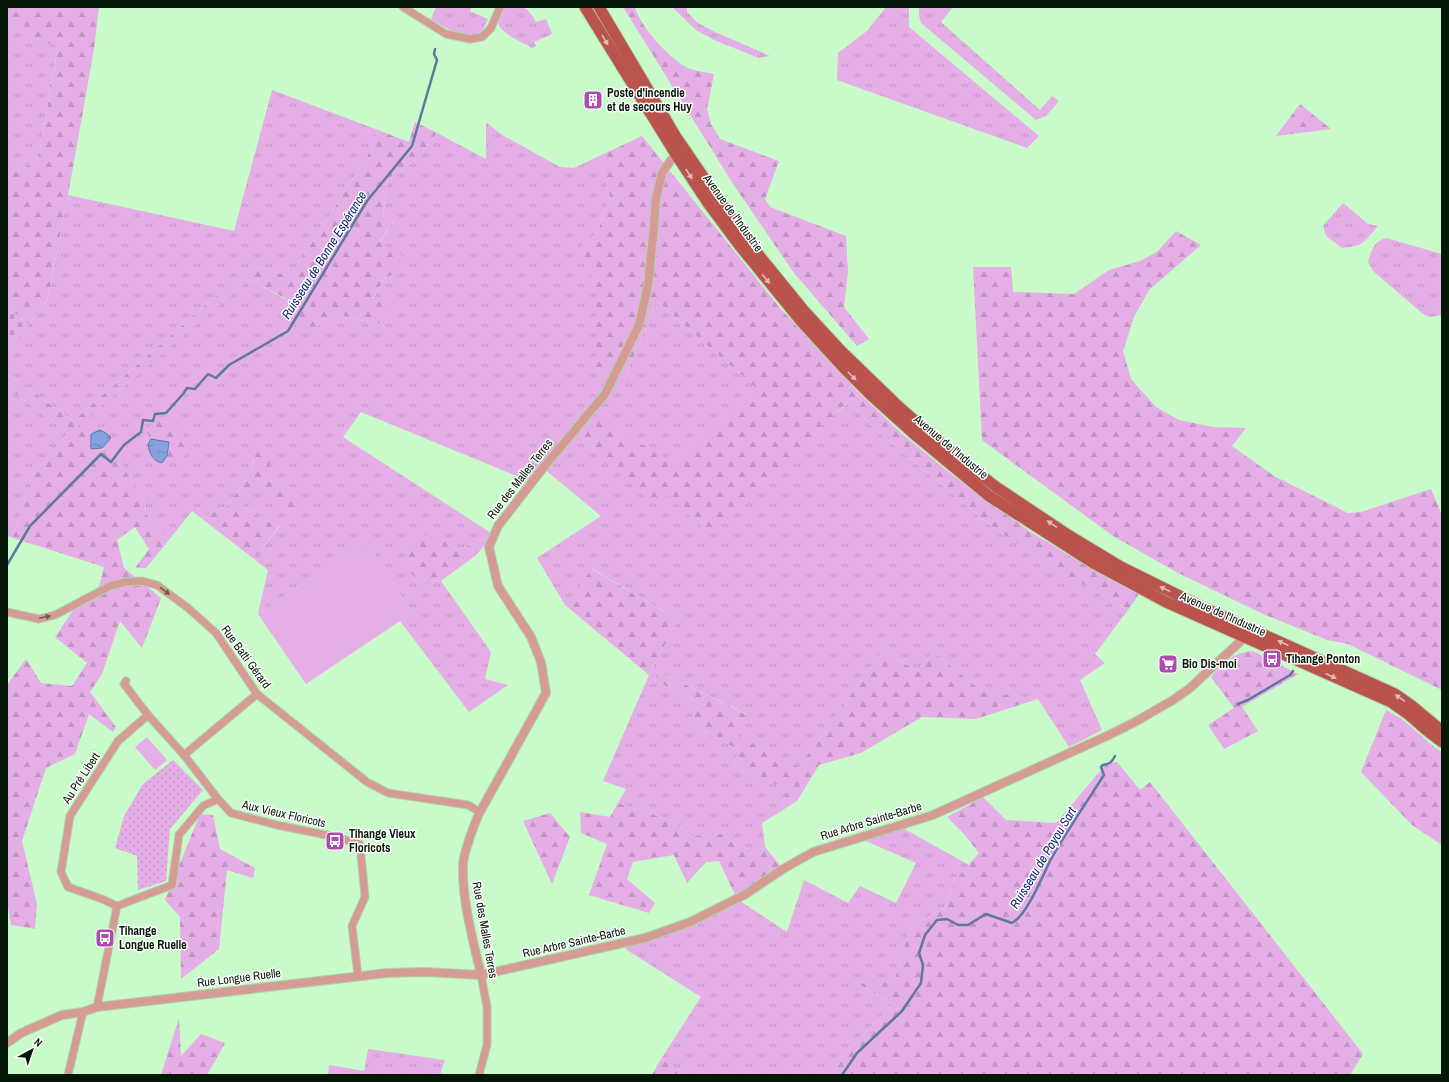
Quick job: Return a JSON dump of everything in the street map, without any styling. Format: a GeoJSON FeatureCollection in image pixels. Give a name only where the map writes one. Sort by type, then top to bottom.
{"type":"FeatureCollection","features":[{"type":"Feature","properties":{"kind":"main road","name":"Avenue de l'Industrie"},"geometry":{"type":"LineString","coordinates":[[585,7],[677,156],[740,246],[801,321],[843,367],[873,397],[939,456],[989,496],[1095,564],[1166,602],[1390,702],[1408,714],[1424,729],[1442,742]]}},
{"type":"Feature","properties":{"kind":"main road","name":"Avenue de l'Industrie"},"geometry":{"type":"LineString","coordinates":[[599,7],[676,137],[748,242],[805,312],[841,351],[900,408],[944,446],[996,487],[1101,555],[1202,607],[1395,694],[1442,731]]}},
{"type":"Feature","properties":{"kind":"street"},"geometry":{"type":"LineString","coordinates":[[403,7],[446,34],[470,39],[482,37],[491,28],[500,7]]}},
{"type":"Feature","properties":{"kind":"street"},"geometry":{"type":"LineString","coordinates":[[676,137],[678,144],[677,156],[695,163]]}},
{"type":"Feature","properties":{"kind":"street","name":"Rue des Malles Terres"},"geometry":{"type":"LineString","coordinates":[[480,1075],[487,1045],[487,1007],[466,904],[463,863],[475,822],[546,694],[541,662],[531,637],[498,586],[489,547],[498,526],[543,468],[605,394],[639,325],[648,285],[656,198],[662,173],[671,160],[677,156]]}},
{"type":"Feature","properties":{"kind":"street","name":"Rue Batti Gérard"},"geometry":{"type":"LineString","coordinates":[[7,612],[39,619],[55,615],[110,586],[126,582],[142,582],[157,585],[188,608],[216,633],[257,694],[367,782],[388,794],[468,805],[480,812]]}},
{"type":"Feature","properties":{"kind":"street"},"geometry":{"type":"LineString","coordinates":[[1244,638],[1259,633]]}},
{"type":"Feature","properties":{"kind":"street","name":"Rue Arbre Sainte-Barbe"},"geometry":{"type":"LineString","coordinates":[[481,975],[645,938],[690,922],[747,894],[783,869],[813,852],[933,815],[1109,735],[1157,710],[1190,688],[1244,638]]}},
{"type":"Feature","properties":{"kind":"street"},"geometry":{"type":"LineString","coordinates":[[97,1007],[117,906],[172,885],[179,835],[202,806],[218,799],[184,755],[148,715],[124,684],[126,681]]}},
{"type":"Feature","properties":{"kind":"street"},"geometry":{"type":"LineString","coordinates":[[184,755],[257,694]]}},
{"type":"Feature","properties":{"kind":"street","name":"Au Pré Libert"},"geometry":{"type":"LineString","coordinates":[[117,906],[102,899],[68,888],[61,872],[70,816],[118,741],[148,715]]}},
{"type":"Feature","properties":{"kind":"street","name":"Aux Vieux Floricots"},"geometry":{"type":"LineString","coordinates":[[218,799],[231,813],[360,844],[365,897],[352,926],[358,976]]}},
{"type":"Feature","properties":{"kind":"street","name":"Rue Longue Ruelle"},"geometry":{"type":"LineString","coordinates":[[7,1043],[21,1033],[62,1015],[83,1012],[97,1007],[387,973],[425,972],[481,975]]}},
{"type":"Feature","properties":{"kind":"street"},"geometry":{"type":"LineString","coordinates":[[68,1075],[83,1012]]}},
{"type":"Feature","properties":{"kind":"green space"},"geometry":{"type":"Polygon","coordinates":[[[7,7],[99,7],[94,49],[68,195],[47,301],[28,324],[7,307],[7,177],[38,160],[58,47],[7,26],[7,7]]]}},
{"type":"Feature","properties":{"kind":"green space"},"geometry":{"type":"Polygon","coordinates":[[[436,7],[472,7],[470,11],[488,19],[481,33],[474,35],[461,34],[431,19],[436,7]]]}},
{"type":"Feature","properties":{"kind":"green space"},"geometry":{"type":"Polygon","coordinates":[[[505,7],[524,8],[530,12],[536,22],[546,19],[552,34],[534,42],[536,46],[532,48],[517,40],[506,33],[499,25],[498,21],[505,7]]]}},
{"type":"Feature","properties":{"kind":"green space"},"geometry":{"type":"Polygon","coordinates":[[[623,7],[635,7],[648,32],[662,48],[677,61],[691,69],[714,74],[707,109],[711,124],[720,139],[779,161],[765,199],[770,207],[846,236],[848,272],[844,307],[869,339],[857,346],[794,273],[735,187],[623,7]]]}},
{"type":"Feature","properties":{"kind":"green space"},"geometry":{"type":"Polygon","coordinates":[[[672,7],[687,7],[687,12],[698,23],[770,56],[759,58],[714,40],[696,30],[672,7]]]}},
{"type":"Feature","properties":{"kind":"green space"},"geometry":{"type":"Polygon","coordinates":[[[886,7],[909,7],[909,27],[1039,136],[1027,148],[837,80],[838,53],[867,31],[886,7]]]}},
{"type":"Feature","properties":{"kind":"green space"},"geometry":{"type":"Polygon","coordinates":[[[919,7],[953,7],[941,22],[1040,110],[1052,96],[1059,101],[1046,116],[1036,120],[921,23],[919,7]]]}},
{"type":"Feature","properties":{"kind":"green space"},"geometry":{"type":"Polygon","coordinates":[[[7,26],[58,46],[38,160],[7,177],[7,26]]]}},
{"type":"Feature","properties":{"kind":"green space"},"geometry":{"type":"Polygon","coordinates":[[[272,90],[378,130],[367,157],[290,276],[250,266],[73,421],[7,373],[7,350],[47,301],[68,195],[234,231],[272,90]]]}},
{"type":"Feature","properties":{"kind":"green space"},"geometry":{"type":"Polygon","coordinates":[[[1300,104],[1331,129],[1276,136],[1300,104]]]}},
{"type":"Feature","properties":{"kind":"green space"},"geometry":{"type":"Polygon","coordinates":[[[415,122],[437,133],[418,158],[388,179],[383,216],[394,221],[379,242],[403,256],[394,274],[385,278],[372,299],[400,300],[379,324],[339,315],[312,328],[290,322],[285,298],[249,279],[77,427],[91,434],[92,449],[111,448],[145,501],[146,514],[168,541],[146,568],[135,568],[149,549],[135,527],[117,540],[124,568],[161,598],[142,648],[120,621],[102,674],[90,692],[116,727],[113,732],[89,714],[75,754],[46,768],[22,841],[37,904],[35,929],[11,925],[7,901],[7,685],[26,659],[41,683],[72,686],[87,663],[55,637],[74,609],[96,598],[104,567],[13,538],[32,476],[68,433],[15,393],[7,385],[7,373],[73,421],[250,266],[290,276],[367,157],[378,130],[409,142],[415,122]]]}},
{"type":"Feature","properties":{"kind":"green space"},"geometry":{"type":"Polygon","coordinates":[[[486,122],[502,135],[560,167],[574,168],[599,156],[610,197],[597,233],[575,251],[596,280],[596,368],[625,378],[657,301],[762,392],[674,464],[589,414],[580,436],[595,449],[668,495],[837,413],[848,402],[877,431],[992,527],[1067,575],[1128,610],[1095,654],[1105,663],[1080,680],[1102,730],[1069,747],[1038,699],[982,691],[933,652],[917,671],[883,650],[799,767],[736,735],[746,714],[658,671],[654,680],[699,703],[689,723],[739,750],[733,766],[788,789],[778,813],[762,823],[765,847],[748,855],[722,834],[692,836],[673,821],[618,803],[626,789],[603,781],[649,675],[678,620],[593,569],[565,605],[537,558],[601,516],[543,468],[531,482],[361,412],[343,437],[494,535],[458,550],[441,539],[417,579],[441,581],[491,652],[485,679],[508,685],[469,712],[400,621],[412,613],[367,542],[258,614],[268,570],[254,559],[280,526],[264,521],[241,503],[254,484],[290,513],[293,489],[270,480],[256,450],[248,477],[227,506],[201,518],[192,511],[168,541],[146,514],[145,501],[111,448],[102,448],[111,438],[100,430],[91,434],[76,427],[249,279],[285,299],[312,328],[339,315],[379,324],[399,300],[372,300],[385,278],[394,274],[379,243],[394,221],[383,217],[388,179],[418,158],[437,133],[486,159],[486,122]]]}},
{"type":"Feature","properties":{"kind":"green space"},"geometry":{"type":"Polygon","coordinates":[[[642,136],[780,308],[858,392],[902,434],[951,474],[1029,531],[1082,563],[1139,594],[1128,610],[1067,575],[992,527],[877,431],[848,402],[708,533],[668,495],[653,503],[595,454],[595,449],[580,436],[577,427],[589,413],[674,463],[761,392],[657,301],[625,378],[596,368],[596,280],[574,251],[597,233],[610,197],[599,156],[642,136]]]}},
{"type":"Feature","properties":{"kind":"green space"},"geometry":{"type":"Polygon","coordinates":[[[1343,203],[1368,224],[1378,226],[1363,242],[1355,246],[1342,248],[1326,236],[1323,226],[1343,203]]]}},
{"type":"Feature","properties":{"kind":"green space"},"geometry":{"type":"Polygon","coordinates":[[[1176,231],[1201,245],[1149,290],[1134,317],[1123,351],[1131,379],[1156,407],[1179,420],[1213,427],[1246,428],[1232,446],[1274,476],[1348,513],[1361,512],[1431,489],[1442,515],[1442,690],[1348,644],[1327,640],[1263,614],[1178,573],[1113,536],[982,440],[973,267],[1011,267],[1013,292],[1074,294],[1109,270],[1140,261],[1157,252],[1176,231]]]}},
{"type":"Feature","properties":{"kind":"green space"},"geometry":{"type":"Polygon","coordinates":[[[1386,238],[1442,254],[1442,315],[1430,317],[1423,314],[1373,271],[1368,262],[1370,254],[1379,241],[1386,238]]]}},
{"type":"Feature","properties":{"kind":"green space"},"geometry":{"type":"Polygon","coordinates":[[[7,307],[28,324],[7,350],[7,307]]]}},
{"type":"Feature","properties":{"kind":"green space"},"geometry":{"type":"Polygon","coordinates":[[[7,385],[15,393],[68,433],[32,476],[13,538],[7,536],[7,385]]]}},
{"type":"Feature","properties":{"kind":"green space"},"geometry":{"type":"Polygon","coordinates":[[[159,417],[178,425],[189,449],[182,460],[167,456],[169,442],[151,439],[146,431],[159,417]]]}},
{"type":"Feature","properties":{"kind":"green space"},"geometry":{"type":"Polygon","coordinates":[[[256,450],[270,453],[270,480],[293,489],[298,502],[290,513],[254,485],[242,504],[264,521],[280,525],[254,559],[201,518],[227,506],[248,477],[256,450]]]}},
{"type":"Feature","properties":{"kind":"green space"},"geometry":{"type":"Polygon","coordinates":[[[419,533],[441,539],[458,550],[494,535],[475,556],[441,581],[417,579],[405,567],[406,550],[419,533]]]}},
{"type":"Feature","properties":{"kind":"green space"},"geometry":{"type":"Polygon","coordinates":[[[367,542],[412,613],[306,684],[258,614],[367,542]]]}},
{"type":"Feature","properties":{"kind":"green space"},"geometry":{"type":"Polygon","coordinates":[[[592,569],[678,620],[649,675],[565,605],[592,569]]]}},
{"type":"Feature","properties":{"kind":"green space"},"geometry":{"type":"Polygon","coordinates":[[[883,650],[917,671],[933,652],[982,691],[1038,699],[976,719],[922,717],[861,753],[819,765],[797,801],[778,813],[788,789],[733,766],[739,750],[689,723],[699,703],[654,680],[658,671],[747,715],[737,735],[799,767],[883,650]]]}},
{"type":"Feature","properties":{"kind":"green space"},"geometry":{"type":"Polygon","coordinates":[[[1253,651],[1298,674],[1242,707],[1258,731],[1224,749],[1208,725],[1234,708],[1211,677],[1229,659],[1245,652],[1253,651]]]}},
{"type":"Feature","properties":{"kind":"green space"},"geometry":{"type":"Polygon","coordinates":[[[1386,710],[1402,719],[1434,747],[1442,752],[1442,845],[1412,825],[1361,772],[1386,710]]]}},
{"type":"Feature","properties":{"kind":"green space"},"geometry":{"type":"Polygon","coordinates":[[[147,737],[167,760],[155,770],[135,747],[147,737]]]}},
{"type":"Feature","properties":{"kind":"green space"},"geometry":{"type":"Polygon","coordinates":[[[173,760],[203,790],[170,829],[166,881],[138,890],[137,856],[115,848],[124,816],[143,784],[173,760]]]}},
{"type":"Feature","properties":{"kind":"green space"},"geometry":{"type":"Polygon","coordinates":[[[1117,762],[1140,790],[1150,782],[1363,1054],[1350,1075],[832,1075],[851,1047],[893,1004],[858,984],[894,982],[910,927],[944,908],[955,880],[979,853],[964,834],[947,817],[983,797],[1006,820],[1056,823],[1107,763],[1117,762]]]}},
{"type":"Feature","properties":{"kind":"green space"},"geometry":{"type":"Polygon","coordinates":[[[618,803],[673,821],[692,836],[722,834],[748,855],[765,847],[783,869],[737,899],[719,861],[706,862],[687,883],[674,855],[633,862],[627,879],[655,903],[649,913],[589,895],[607,844],[581,833],[580,812],[610,817],[618,803]]]}},
{"type":"Feature","properties":{"kind":"green space"},"geometry":{"type":"Polygon","coordinates":[[[550,813],[570,837],[552,884],[523,821],[550,813]]]}},
{"type":"Feature","properties":{"kind":"green space"},"geometry":{"type":"Polygon","coordinates":[[[200,814],[213,815],[220,849],[255,868],[253,878],[227,870],[219,949],[181,979],[180,917],[165,900],[200,814]]]}},
{"type":"Feature","properties":{"kind":"green space"},"geometry":{"type":"Polygon","coordinates":[[[899,826],[969,865],[955,880],[944,908],[910,927],[894,982],[859,985],[893,1004],[851,1047],[832,1075],[688,1075],[661,1059],[701,997],[627,950],[622,943],[645,938],[737,899],[787,932],[804,880],[848,903],[860,886],[896,903],[916,863],[859,838],[899,826]]]}},
{"type":"Feature","properties":{"kind":"green space"},"geometry":{"type":"Polygon","coordinates":[[[179,1018],[181,1056],[201,1034],[225,1043],[207,1075],[161,1075],[179,1018]]]}},
{"type":"Feature","properties":{"kind":"green space"},"geometry":{"type":"Polygon","coordinates":[[[368,1049],[445,1060],[440,1075],[328,1075],[329,1065],[364,1071],[368,1049]]]}},
{"type":"Feature","properties":{"kind":"green space"},"geometry":{"type":"Polygon","coordinates":[[[661,1059],[688,1075],[652,1075],[661,1059]]]}},
{"type":"Feature","properties":{"kind":"water"},"geometry":{"type":"Polygon","coordinates":[[[100,430],[111,438],[102,448],[91,449],[91,434],[100,430]]]}},
{"type":"Feature","properties":{"kind":"water"},"geometry":{"type":"Polygon","coordinates":[[[151,439],[169,442],[167,456],[162,463],[156,460],[150,453],[148,444],[151,439]]]}},
{"type":"Feature","properties":{"kind":"waterway","name":"Ruisseau de Bonne Espérance"},"geometry":{"type":"LineString","coordinates":[[7,565],[30,526],[101,454],[111,462],[124,445],[141,432],[143,420],[153,421],[155,414],[166,413],[187,388],[195,389],[208,374],[216,378],[229,365],[288,331],[367,201],[412,146],[437,60],[434,54],[435,49]]}},
{"type":"Feature","properties":{"kind":"waterway","name":"Ruisseau de Poyou Sart"},"geometry":{"type":"LineString","coordinates":[[1238,704],[1248,700],[1290,675],[1293,671]]}},
{"type":"Feature","properties":{"kind":"waterway","name":"Ruisseau de Poyou Sart"},"geometry":{"type":"LineString","coordinates":[[842,1075],[857,1053],[902,1011],[921,983],[923,965],[919,953],[925,935],[937,920],[947,919],[958,925],[968,925],[986,914],[1012,923],[1018,919],[1029,904],[1050,861],[1063,839],[1104,775],[1101,767],[1113,760],[1115,756]]}},
{"type":"Feature","properties":{"kind":"place","name":"Poste d'incendie et de secours Huy"},"geometry":{"type":"Point","coordinates":[593,100]}},
{"type":"Feature","properties":{"kind":"place","name":"Tihange Ponton"},"geometry":{"type":"Point","coordinates":[1272,659]}},
{"type":"Feature","properties":{"kind":"place","name":"Bio Dis-moi"},"geometry":{"type":"Point","coordinates":[1168,664]}},
{"type":"Feature","properties":{"kind":"place","name":"Tihange Vieux Floricots"},"geometry":{"type":"Point","coordinates":[335,841]}},
{"type":"Feature","properties":{"kind":"place","name":"Tihange Longue Ruelle"},"geometry":{"type":"Point","coordinates":[105,938]}}]}
